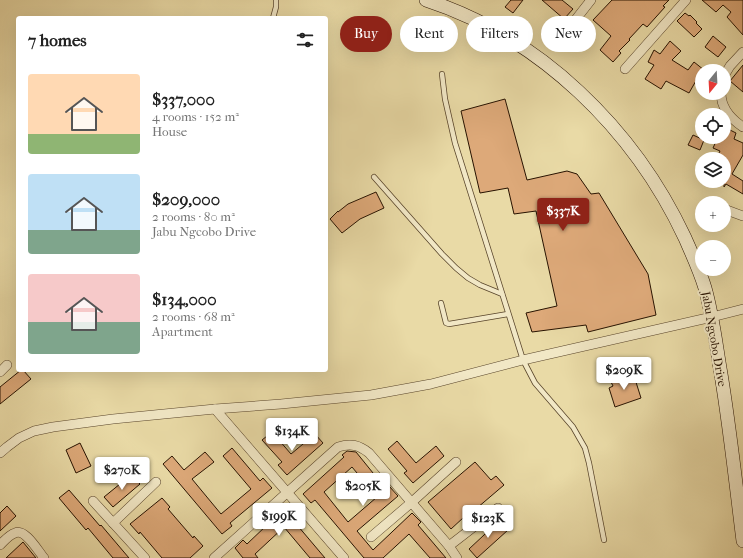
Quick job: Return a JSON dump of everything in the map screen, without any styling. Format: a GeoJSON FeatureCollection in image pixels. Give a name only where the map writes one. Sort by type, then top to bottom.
{"type":"FeatureCollection","features":[{"type":"Feature","properties":{"kind":"main road","name":"Jabu Ngcobo Drive"},"geometry":{"type":"LineString","coordinates":[[426,0],[470,17],[505,36],[537,57],[564,79],[591,103],[639,159],[675,216],[705,287],[712,317],[730,434],[743,541]]}},
{"type":"Feature","properties":{"kind":"street"},"geometry":{"type":"LineString","coordinates":[[578,16],[591,0]]}},
{"type":"Feature","properties":{"kind":"street"},"geometry":{"type":"LineString","coordinates":[[625,69],[686,0]]}},
{"type":"Feature","properties":{"kind":"street"},"geometry":{"type":"LineString","coordinates":[[731,65],[743,52]]}},
{"type":"Feature","properties":{"kind":"street"},"geometry":{"type":"LineString","coordinates":[[722,100],[730,117],[743,126]]}},
{"type":"Feature","properties":{"kind":"street"},"geometry":{"type":"LineString","coordinates":[[731,212],[743,216]]}},
{"type":"Feature","properties":{"kind":"street"},"geometry":{"type":"LineString","coordinates":[[0,453],[19,438],[34,431],[54,427],[113,419],[372,395],[431,384],[523,360],[743,309]]}},
{"type":"Feature","properties":{"kind":"street"},"geometry":{"type":"LineString","coordinates":[[215,409],[344,558]]}},
{"type":"Feature","properties":{"kind":"street"},"geometry":{"type":"LineString","coordinates":[[214,558],[338,447],[346,445],[362,447],[369,453],[450,546],[457,558]]}},
{"type":"Feature","properties":{"kind":"street"},"geometry":{"type":"LineString","coordinates":[[371,537],[456,462]]}},
{"type":"Feature","properties":{"kind":"street"},"geometry":{"type":"LineString","coordinates":[[113,523],[156,482]]}},
{"type":"Feature","properties":{"kind":"street"},"geometry":{"type":"LineString","coordinates":[[93,501],[145,558]]}},
{"type":"Feature","properties":{"kind":"street"},"geometry":{"type":"LineString","coordinates":[[450,546],[498,508]]}},
{"type":"Feature","properties":{"kind":"street"},"geometry":{"type":"LineString","coordinates":[[0,545],[12,534],[19,532],[26,536],[44,558]]}},
{"type":"Feature","properties":{"kind":"lane"},"geometry":{"type":"LineString","coordinates":[[274,16],[276,0]]}},
{"type":"Feature","properties":{"kind":"lane"},"geometry":{"type":"LineString","coordinates":[[442,74],[449,119],[455,143],[523,360],[535,383],[573,427],[585,448],[604,540]]}},
{"type":"Feature","properties":{"kind":"lane"},"geometry":{"type":"LineString","coordinates":[[374,177],[456,268],[480,286],[502,294]]}},
{"type":"Feature","properties":{"kind":"lane"},"geometry":{"type":"LineString","coordinates":[[441,303],[446,323],[450,324],[508,314]]}},
{"type":"Feature","properties":{"kind":"building"},"geometry":{"type":"Polygon","coordinates":[[[511,0],[523,0],[513,13],[505,7],[511,0]]]}},
{"type":"Feature","properties":{"kind":"building"},"geometry":{"type":"Polygon","coordinates":[[[542,0],[562,0],[573,9],[567,16],[561,16],[542,0]]]}},
{"type":"Feature","properties":{"kind":"building"},"geometry":{"type":"Polygon","coordinates":[[[612,0],[669,0],[663,6],[665,7],[647,27],[643,24],[629,39],[630,40],[619,51],[621,53],[613,62],[600,50],[611,36],[596,23],[596,17],[612,0]]]}},
{"type":"Feature","properties":{"kind":"building"},"geometry":{"type":"Polygon","coordinates":[[[702,0],[743,0],[743,35],[727,17],[731,12],[723,5],[716,12],[702,0]]]}},
{"type":"Feature","properties":{"kind":"building"},"geometry":{"type":"Polygon","coordinates":[[[685,13],[689,16],[690,15],[702,29],[694,37],[677,21],[685,13]]]}},
{"type":"Feature","properties":{"kind":"building"},"geometry":{"type":"Polygon","coordinates":[[[713,36],[726,47],[718,57],[705,47],[713,36]]]}},
{"type":"Feature","properties":{"kind":"building"},"geometry":{"type":"Polygon","coordinates":[[[670,41],[681,51],[672,60],[688,70],[694,62],[696,64],[695,64],[695,82],[689,93],[666,81],[661,89],[645,79],[654,65],[648,62],[654,50],[660,54],[670,41]]]}},
{"type":"Feature","properties":{"kind":"building"},"geometry":{"type":"Polygon","coordinates":[[[743,65],[743,92],[731,82],[731,80],[743,65]]]}},
{"type":"Feature","properties":{"kind":"building"},"geometry":{"type":"Polygon","coordinates":[[[505,99],[527,180],[567,171],[577,174],[591,194],[599,193],[648,274],[656,315],[588,332],[586,325],[532,332],[526,313],[557,306],[536,211],[514,214],[508,188],[480,193],[461,111],[505,99]]]}},
{"type":"Feature","properties":{"kind":"building"},"geometry":{"type":"Polygon","coordinates":[[[731,130],[736,133],[734,139],[743,143],[743,155],[732,174],[743,181],[743,194],[731,187],[731,152],[720,152],[713,148],[715,144],[731,144],[731,130]]]}},
{"type":"Feature","properties":{"kind":"building"},"geometry":{"type":"Polygon","coordinates":[[[693,135],[695,136],[695,144],[702,144],[700,150],[688,145],[693,135]]]}},
{"type":"Feature","properties":{"kind":"building"},"geometry":{"type":"Polygon","coordinates":[[[376,192],[384,208],[360,219],[342,233],[330,219],[348,204],[376,192]]]}},
{"type":"Feature","properties":{"kind":"building"},"geometry":{"type":"Polygon","coordinates":[[[19,372],[25,372],[31,379],[0,404],[0,387],[19,372]]]}},
{"type":"Feature","properties":{"kind":"building"},"geometry":{"type":"Polygon","coordinates":[[[630,376],[632,380],[635,379],[641,398],[615,407],[609,388],[613,386],[611,382],[630,376]]]}},
{"type":"Feature","properties":{"kind":"building"},"geometry":{"type":"Polygon","coordinates":[[[272,432],[291,454],[315,434],[323,443],[287,475],[278,465],[282,462],[262,440],[272,432]]]}},
{"type":"Feature","properties":{"kind":"building"},"geometry":{"type":"Polygon","coordinates":[[[397,441],[416,463],[436,446],[444,456],[413,483],[404,473],[407,471],[388,449],[397,441]]]}},
{"type":"Feature","properties":{"kind":"building"},"geometry":{"type":"Polygon","coordinates":[[[80,443],[91,466],[76,473],[66,450],[80,443]]]}},
{"type":"Feature","properties":{"kind":"building"},"geometry":{"type":"Polygon","coordinates":[[[232,448],[260,481],[263,478],[272,488],[230,523],[232,526],[222,534],[163,464],[172,456],[184,470],[205,452],[214,462],[192,479],[221,514],[251,489],[223,456],[232,448]]]}},
{"type":"Feature","properties":{"kind":"building"},"geometry":{"type":"Polygon","coordinates":[[[347,451],[356,452],[386,489],[389,486],[398,496],[357,531],[373,550],[412,513],[421,522],[418,525],[446,558],[430,558],[409,534],[383,558],[364,558],[315,500],[311,503],[303,494],[344,457],[342,455],[347,451]],[[352,467],[324,492],[348,522],[377,497],[352,467]]]}},
{"type":"Feature","properties":{"kind":"building"},"geometry":{"type":"Polygon","coordinates":[[[475,462],[491,480],[496,476],[504,485],[477,508],[476,506],[451,529],[428,502],[475,462]]]}},
{"type":"Feature","properties":{"kind":"building"},"geometry":{"type":"Polygon","coordinates":[[[131,475],[140,484],[113,507],[104,497],[131,475]]]}},
{"type":"Feature","properties":{"kind":"building"},"geometry":{"type":"Polygon","coordinates":[[[69,490],[129,558],[113,558],[88,528],[86,530],[59,498],[69,490]]]}},
{"type":"Feature","properties":{"kind":"building"},"geometry":{"type":"Polygon","coordinates":[[[162,498],[170,507],[168,509],[193,538],[194,536],[203,546],[190,558],[162,558],[140,532],[139,534],[130,524],[162,498]]]}},
{"type":"Feature","properties":{"kind":"building"},"geometry":{"type":"Polygon","coordinates":[[[7,506],[16,516],[0,531],[0,513],[7,506]]]}},
{"type":"Feature","properties":{"kind":"building"},"geometry":{"type":"Polygon","coordinates":[[[287,506],[296,516],[292,519],[325,558],[310,558],[284,527],[255,554],[258,558],[243,558],[235,548],[243,540],[247,544],[287,506]]]}},
{"type":"Feature","properties":{"kind":"building"},"geometry":{"type":"Polygon","coordinates":[[[499,521],[508,530],[477,558],[469,549],[499,521]]]}},
{"type":"Feature","properties":{"kind":"building"},"geometry":{"type":"Polygon","coordinates":[[[23,542],[36,558],[6,558],[23,542]]]}}]}
